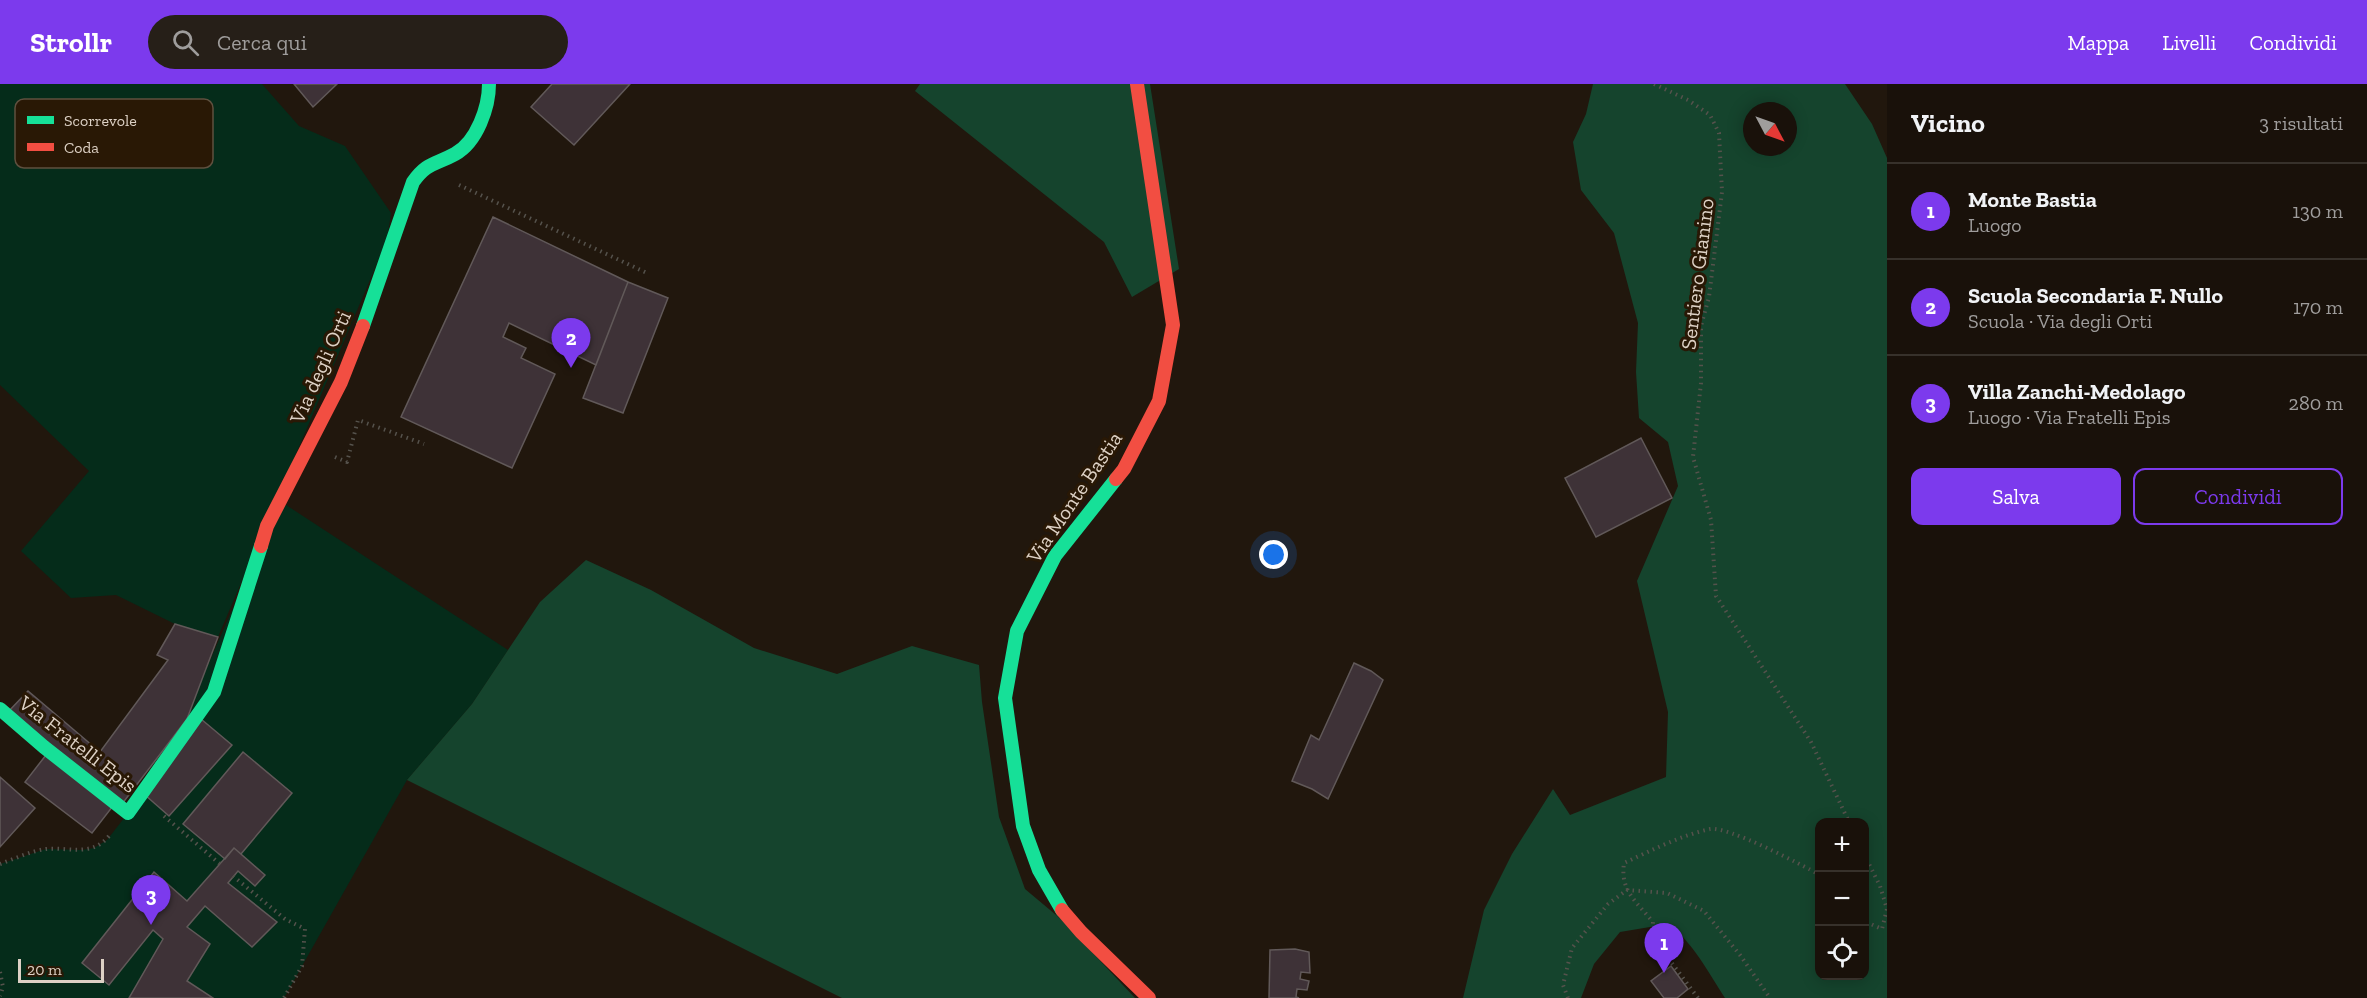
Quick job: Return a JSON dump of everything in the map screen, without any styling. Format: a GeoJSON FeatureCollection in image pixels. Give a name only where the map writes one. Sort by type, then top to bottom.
{"type":"FeatureCollection","features":[{"type":"Feature","properties":{"kind":"street"},"geometry":{"type":"LineString","coordinates":[[423,168],[458,153],[474,136],[489,99],[489,84]]}},
{"type":"Feature","properties":{"kind":"street","name":"Via Monte Bastia"},"geometry":{"type":"LineString","coordinates":[[1137,84],[1173,325],[1159,401],[1124,469],[1055,556],[1017,631],[1005,698],[1023,826],[1039,870],[1061,908],[1081,932],[1149,998]]}},
{"type":"Feature","properties":{"kind":"street","name":"Via degli Orti"},"geometry":{"type":"LineString","coordinates":[[214,692],[267,526],[341,382],[375,294],[413,182],[423,168]]}},
{"type":"Feature","properties":{"kind":"street","name":"Via Fratelli Epis"},"geometry":{"type":"LineString","coordinates":[[0,709],[128,813],[214,692]]}},
{"type":"Feature","properties":{"kind":"path","name":"Sentiero Gianino"},"geometry":{"type":"LineString","coordinates":[[1654,84],[1688,100],[1710,115],[1719,133],[1722,192],[1709,297],[1701,326],[1701,383],[1692,457],[1711,520],[1716,596],[1812,742],[1848,818]]}},
{"type":"Feature","properties":{"kind":"path"},"geometry":{"type":"LineString","coordinates":[[423,168],[647,273]]}},
{"type":"Feature","properties":{"kind":"path"},"geometry":{"type":"LineString","coordinates":[[327,465],[334,456],[347,462],[358,420],[424,444]]}},
{"type":"Feature","properties":{"kind":"path"},"geometry":{"type":"LineString","coordinates":[[0,864],[46,849],[94,848],[107,840],[128,813]]}},
{"type":"Feature","properties":{"kind":"path"},"geometry":{"type":"LineString","coordinates":[[161,814],[220,864]]}},
{"type":"Feature","properties":{"kind":"path"},"geometry":{"type":"LineString","coordinates":[[1698,998],[1671,962],[1647,939],[1652,935],[1653,922],[1627,890],[1622,877],[1624,862],[1712,828],[1762,845],[1816,872]]}},
{"type":"Feature","properties":{"kind":"path"},"geometry":{"type":"LineString","coordinates":[[1869,864],[1880,886],[1887,909],[1882,929],[1869,923]]}},
{"type":"Feature","properties":{"kind":"path"},"geometry":{"type":"LineString","coordinates":[[233,876],[285,919],[305,929],[302,966],[284,998]]}},
{"type":"Feature","properties":{"kind":"path"},"geometry":{"type":"LineString","coordinates":[[1568,998],[1563,985],[1572,948],[1608,904],[1627,890],[1667,893],[1704,911],[1740,955],[1770,998]]}},
{"type":"Feature","properties":{"kind":"path"},"geometry":{"type":"LineString","coordinates":[[0,972],[3,987],[0,996]]}},
{"type":"Feature","properties":{"kind":"green space"},"geometry":{"type":"Polygon","coordinates":[[[0,84],[262,84],[299,126],[345,146],[391,213],[387,240],[218,637],[175,624],[116,595],[71,598],[21,551],[89,471],[0,385],[0,84]]]}},
{"type":"Feature","properties":{"kind":"green space"},"geometry":{"type":"Polygon","coordinates":[[[920,84],[1150,84],[1179,269],[1132,297],[1104,242],[915,91],[920,84]]]}},
{"type":"Feature","properties":{"kind":"green space"},"geometry":{"type":"Polygon","coordinates":[[[1593,84],[1845,84],[1872,124],[1887,158],[1887,998],[1725,998],[1693,948],[1668,924],[1620,932],[1594,964],[1581,998],[1463,998],[1484,910],[1512,854],[1553,789],[1570,815],[1666,777],[1668,712],[1637,581],[1678,486],[1668,442],[1639,418],[1636,372],[1638,323],[1614,233],[1581,190],[1573,142],[1586,114],[1593,84]]]}},
{"type":"Feature","properties":{"kind":"green space"},"geometry":{"type":"Polygon","coordinates":[[[280,501],[508,650],[472,704],[407,780],[284,998],[0,998],[0,864],[46,849],[94,848],[107,840],[128,813],[164,765],[280,501]]]}},
{"type":"Feature","properties":{"kind":"green space"},"geometry":{"type":"Polygon","coordinates":[[[586,560],[651,590],[754,648],[837,674],[912,646],[979,665],[982,702],[999,817],[1025,889],[1062,920],[1135,998],[842,998],[407,780],[472,704],[540,602],[586,560]]]}},
{"type":"Feature","properties":{"kind":"building"},"geometry":{"type":"Polygon","coordinates":[[[294,84],[337,84],[313,107],[294,84]]]}},
{"type":"Feature","properties":{"kind":"building"},"geometry":{"type":"Polygon","coordinates":[[[552,84],[630,84],[574,145],[531,107],[552,84]]]}},
{"type":"Feature","properties":{"kind":"building"},"geometry":{"type":"Polygon","coordinates":[[[493,217],[628,282],[596,365],[509,323],[503,337],[526,348],[521,358],[555,374],[512,468],[401,417],[493,217]]]}},
{"type":"Feature","properties":{"kind":"building"},"geometry":{"type":"Polygon","coordinates":[[[628,282],[668,298],[623,413],[583,398],[628,282]]]}},
{"type":"Feature","properties":{"kind":"building"},"geometry":{"type":"Polygon","coordinates":[[[1641,438],[1672,498],[1596,537],[1565,478],[1641,438]]]}},
{"type":"Feature","properties":{"kind":"building"},"geometry":{"type":"Polygon","coordinates":[[[175,624],[218,637],[187,719],[122,804],[8,712],[28,691],[100,752],[168,660],[157,655],[175,624]]]}},
{"type":"Feature","properties":{"kind":"building"},"geometry":{"type":"Polygon","coordinates":[[[1354,663],[1383,680],[1328,799],[1292,781],[1311,735],[1319,740],[1354,663]]]}},
{"type":"Feature","properties":{"kind":"building"},"geometry":{"type":"Polygon","coordinates":[[[201,719],[232,745],[169,816],[145,795],[201,719]]]}},
{"type":"Feature","properties":{"kind":"building"},"geometry":{"type":"Polygon","coordinates":[[[243,752],[292,793],[241,854],[234,848],[225,859],[183,824],[243,752]]]}},
{"type":"Feature","properties":{"kind":"building"},"geometry":{"type":"Polygon","coordinates":[[[46,755],[113,806],[92,833],[25,782],[46,755]]]}},
{"type":"Feature","properties":{"kind":"building"},"geometry":{"type":"Polygon","coordinates":[[[0,777],[35,808],[0,847],[0,777]]]}},
{"type":"Feature","properties":{"kind":"building"},"geometry":{"type":"Polygon","coordinates":[[[234,848],[265,875],[255,886],[238,871],[228,883],[277,922],[252,947],[205,906],[187,927],[210,944],[187,981],[213,998],[129,998],[163,939],[153,930],[109,985],[82,963],[154,872],[187,901],[234,848]]]}},
{"type":"Feature","properties":{"kind":"building"},"geometry":{"type":"Polygon","coordinates":[[[1295,949],[1309,952],[1310,973],[1301,972],[1300,979],[1309,981],[1307,990],[1297,989],[1296,997],[1299,998],[1269,998],[1270,950],[1295,949]]]}},
{"type":"Feature","properties":{"kind":"building"},"geometry":{"type":"Polygon","coordinates":[[[1671,966],[1688,989],[1677,998],[1664,998],[1651,981],[1671,966]]]}},
{"type":"Feature","properties":{"kind":"traffic: fast"},"geometry":{"type":"LineString","coordinates":[[363,326],[413,182],[427,167],[455,154],[470,141],[484,113],[489,84]]}},
{"type":"Feature","properties":{"kind":"traffic: fast"},"geometry":{"type":"LineString","coordinates":[[1062,910],[1039,870],[1023,826],[1005,698],[1017,631],[1055,556],[1116,479]]}},
{"type":"Feature","properties":{"kind":"traffic: fast"},"geometry":{"type":"LineString","coordinates":[[0,709],[128,813],[214,692],[261,546]]}},
{"type":"Feature","properties":{"kind":"traffic: jam"},"geometry":{"type":"LineString","coordinates":[[1116,479],[1124,469],[1159,401],[1173,325],[1137,84]]}},
{"type":"Feature","properties":{"kind":"traffic: jam"},"geometry":{"type":"LineString","coordinates":[[261,546],[267,526],[341,382],[363,326]]}},
{"type":"Feature","properties":{"kind":"traffic: jam"},"geometry":{"type":"LineString","coordinates":[[1062,910],[1081,932],[1149,998]]}},
{"type":"Feature","properties":{"kind":"place","name":"Scuola Secondaria F. Nullo"},"geometry":{"type":"Point","coordinates":[571,368]}},
{"type":"Feature","properties":{"kind":"place","name":"Villa Zanchi-Medolago"},"geometry":{"type":"Point","coordinates":[151,925]}},
{"type":"Feature","properties":{"kind":"place","name":"Monte Bastia"},"geometry":{"type":"Point","coordinates":[1664,973]}}]}
